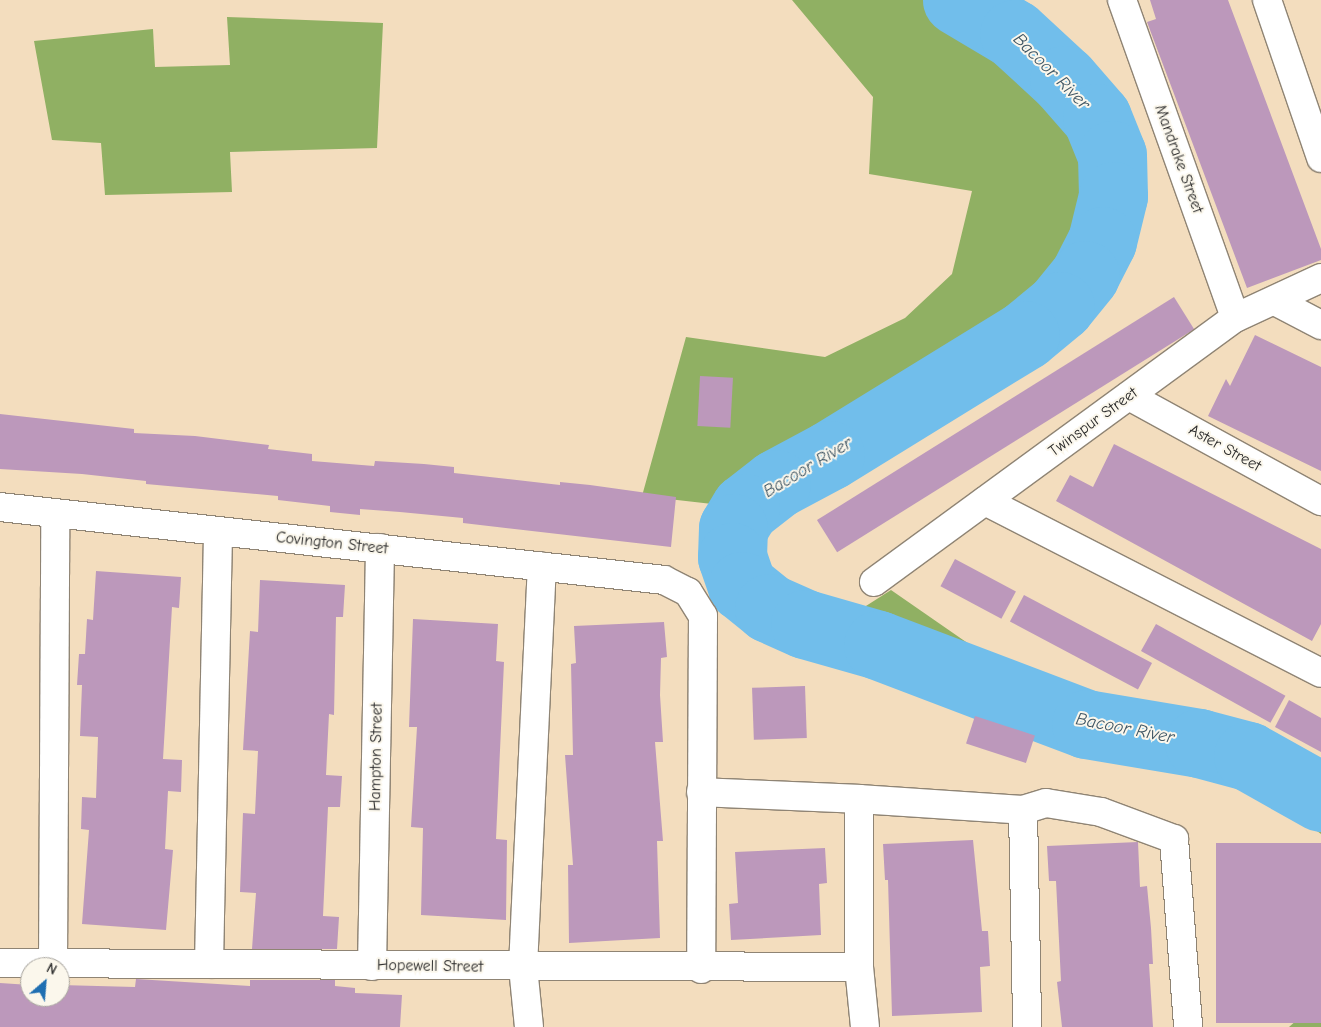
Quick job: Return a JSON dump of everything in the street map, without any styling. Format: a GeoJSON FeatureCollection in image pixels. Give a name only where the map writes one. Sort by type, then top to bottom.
{"type":"FeatureCollection","features":[{"type":"Feature","properties":{"kind":"street","name":"Mandrake Street"},"geometry":{"type":"LineString","coordinates":[[1122,0],[1236,318]]}},
{"type":"Feature","properties":{"kind":"street"},"geometry":{"type":"LineString","coordinates":[[1267,0],[1321,158]]}},
{"type":"Feature","properties":{"kind":"street","name":"Twinspur Street"},"geometry":{"type":"LineString","coordinates":[[874,582],[1236,318],[1276,301],[1321,278]]}},
{"type":"Feature","properties":{"kind":"street"},"geometry":{"type":"LineString","coordinates":[[1276,301],[1321,325]]}},
{"type":"Feature","properties":{"kind":"street","name":"Aster Street"},"geometry":{"type":"LineString","coordinates":[[1129,396],[1321,501]]}},
{"type":"Feature","properties":{"kind":"street"},"geometry":{"type":"LineString","coordinates":[[985,501],[1321,673]]}},
{"type":"Feature","properties":{"kind":"street","name":"Covington Street"},"geometry":{"type":"LineString","coordinates":[[0,507],[664,580],[688,592],[703,616],[701,792]]}},
{"type":"Feature","properties":{"kind":"street"},"geometry":{"type":"LineString","coordinates":[[53,957],[55,513]]}},
{"type":"Feature","properties":{"kind":"street"},"geometry":{"type":"LineString","coordinates":[[209,964],[218,531]]}},
{"type":"Feature","properties":{"kind":"street","name":"Hampton Street"},"geometry":{"type":"LineString","coordinates":[[372,966],[380,548]]}},
{"type":"Feature","properties":{"kind":"street"},"geometry":{"type":"LineString","coordinates":[[529,1027],[523,967],[542,566]]}},
{"type":"Feature","properties":{"kind":"street"},"geometry":{"type":"LineString","coordinates":[[701,969],[701,792],[859,799],[1023,810],[1046,803],[1101,812],[1174,839],[1188,1027]]}},
{"type":"Feature","properties":{"kind":"street"},"geometry":{"type":"LineString","coordinates":[[859,799],[859,967],[865,1027]]}},
{"type":"Feature","properties":{"kind":"street"},"geometry":{"type":"LineString","coordinates":[[1023,810],[1027,1027]]}},
{"type":"Feature","properties":{"kind":"street","name":"Hopewell Street"},"geometry":{"type":"LineString","coordinates":[[0,963],[20,963]]}},
{"type":"Feature","properties":{"kind":"street","name":"Hopewell Street"},"geometry":{"type":"LineString","coordinates":[[70,963],[701,969],[859,967]]}},
{"type":"Feature","properties":{"kind":"green space"},"geometry":{"type":"Polygon","coordinates":[[[792,0],[1022,0],[1071,46],[1116,110],[1135,204],[1115,269],[1064,335],[787,497],[761,515],[754,538],[769,568],[798,600],[844,620],[891,590],[1018,678],[1138,716],[1270,753],[1321,782],[1321,834],[1257,786],[1115,755],[940,698],[793,639],[746,603],[721,566],[721,505],[642,496],[686,337],[825,357],[905,318],[952,274],[972,191],[869,174],[873,97],[792,0]]]}},
{"type":"Feature","properties":{"kind":"green space"},"geometry":{"type":"Polygon","coordinates":[[[227,17],[383,23],[377,148],[230,152],[232,192],[105,195],[101,143],[52,140],[34,41],[153,29],[155,67],[230,65],[227,17]]]}},
{"type":"Feature","properties":{"kind":"green space"},"geometry":{"type":"Polygon","coordinates":[[[1321,1005],[1321,1027],[1289,1027],[1306,1012],[1321,1005]]]}},
{"type":"Feature","properties":{"kind":"building"},"geometry":{"type":"Polygon","coordinates":[[[1150,0],[1228,0],[1321,249],[1321,260],[1247,288],[1147,22],[1156,19],[1150,0]]]}},
{"type":"Feature","properties":{"kind":"building"},"geometry":{"type":"Polygon","coordinates":[[[1174,297],[1194,329],[837,552],[817,520],[1174,297]]]}},
{"type":"Feature","properties":{"kind":"building"},"geometry":{"type":"Polygon","coordinates":[[[1255,335],[1321,367],[1321,471],[1208,416],[1226,379],[1230,386],[1255,335]]]}},
{"type":"Feature","properties":{"kind":"building"},"geometry":{"type":"Polygon","coordinates":[[[700,376],[733,378],[730,428],[697,426],[700,376]]]}},
{"type":"Feature","properties":{"kind":"building"},"geometry":{"type":"Polygon","coordinates":[[[0,414],[134,429],[134,433],[195,436],[269,445],[268,449],[312,454],[312,461],[374,466],[375,461],[424,464],[454,467],[454,473],[560,485],[560,482],[590,485],[676,497],[671,547],[463,523],[463,518],[360,509],[360,515],[330,512],[330,506],[278,500],[278,496],[146,484],[146,481],[82,474],[0,469],[0,414]]]}},
{"type":"Feature","properties":{"kind":"building"},"geometry":{"type":"Polygon","coordinates":[[[1114,444],[1321,549],[1321,624],[1312,641],[1056,501],[1070,475],[1093,487],[1114,444]]]}},
{"type":"Feature","properties":{"kind":"building"},"geometry":{"type":"Polygon","coordinates":[[[955,559],[1016,591],[1001,619],[940,586],[955,559]]]}},
{"type":"Feature","properties":{"kind":"building"},"geometry":{"type":"Polygon","coordinates":[[[96,571],[181,577],[179,608],[172,607],[163,759],[182,760],[181,792],[168,791],[165,849],[173,850],[166,930],[82,924],[89,830],[81,829],[82,797],[96,798],[98,737],[80,736],[82,685],[77,685],[79,654],[85,654],[87,619],[93,620],[96,571]]]}},
{"type":"Feature","properties":{"kind":"building"},"geometry":{"type":"Polygon","coordinates":[[[260,580],[345,585],[343,617],[336,617],[334,715],[329,714],[326,775],[342,776],[340,807],[328,807],[323,916],[339,917],[337,949],[252,949],[256,893],[240,892],[243,813],[255,814],[258,751],[243,750],[250,631],[258,632],[260,580]]]}},
{"type":"Feature","properties":{"kind":"building"},"geometry":{"type":"Polygon","coordinates":[[[1024,595],[1152,663],[1138,690],[1010,621],[1024,595]]]}},
{"type":"Feature","properties":{"kind":"building"},"geometry":{"type":"Polygon","coordinates":[[[413,619],[498,624],[496,661],[504,662],[496,839],[507,840],[506,920],[421,915],[423,828],[411,827],[417,727],[409,727],[413,619]]]}},
{"type":"Feature","properties":{"kind":"building"},"geometry":{"type":"Polygon","coordinates":[[[664,622],[667,657],[661,658],[660,695],[663,742],[655,742],[663,841],[657,841],[660,938],[569,943],[568,865],[573,865],[565,755],[573,755],[571,664],[576,663],[574,626],[664,622]]]}},
{"type":"Feature","properties":{"kind":"building"},"geometry":{"type":"Polygon","coordinates":[[[1156,624],[1285,696],[1270,723],[1141,651],[1156,624]]]}},
{"type":"Feature","properties":{"kind":"building"},"geometry":{"type":"Polygon","coordinates":[[[805,686],[807,738],[754,740],[752,688],[805,686]]]}},
{"type":"Feature","properties":{"kind":"building"},"geometry":{"type":"Polygon","coordinates":[[[1289,700],[1321,718],[1321,752],[1275,727],[1289,700]]]}},
{"type":"Feature","properties":{"kind":"building"},"geometry":{"type":"Polygon","coordinates":[[[975,716],[1035,735],[1026,763],[966,744],[975,716]]]}},
{"type":"Feature","properties":{"kind":"building"},"geometry":{"type":"Polygon","coordinates":[[[973,840],[982,931],[988,931],[990,966],[980,967],[982,1012],[892,1016],[888,880],[885,880],[883,844],[973,840]]]}},
{"type":"Feature","properties":{"kind":"building"},"geometry":{"type":"Polygon","coordinates":[[[1138,842],[1140,887],[1147,886],[1151,928],[1153,964],[1149,964],[1153,1027],[1062,1027],[1057,982],[1061,981],[1056,881],[1049,881],[1047,846],[1138,842]]]}},
{"type":"Feature","properties":{"kind":"building"},"geometry":{"type":"Polygon","coordinates":[[[1216,843],[1321,843],[1321,1023],[1216,1023],[1216,843]]]}},
{"type":"Feature","properties":{"kind":"building"},"geometry":{"type":"Polygon","coordinates":[[[825,848],[827,883],[819,884],[821,935],[731,940],[729,904],[738,903],[735,852],[825,848]]]}},
{"type":"Feature","properties":{"kind":"building"},"geometry":{"type":"Polygon","coordinates":[[[136,979],[250,986],[250,980],[335,980],[335,986],[355,988],[355,993],[402,995],[400,1027],[0,1027],[0,983],[20,984],[20,1007],[70,1007],[70,985],[135,987],[136,979]]]}},
{"type":"Feature","properties":{"kind":"waterway","name":"Bacoor River"},"geometry":{"type":"LineString","coordinates":[[957,0],[1014,34],[1064,80],[1097,118],[1112,155],[1113,196],[1102,241],[1085,275],[1060,306],[1025,335],[830,455],[776,484],[745,508],[733,528],[732,557],[742,586],[769,608],[805,624],[878,645],[1086,724],[1199,743],[1248,756],[1321,797]]}}]}
